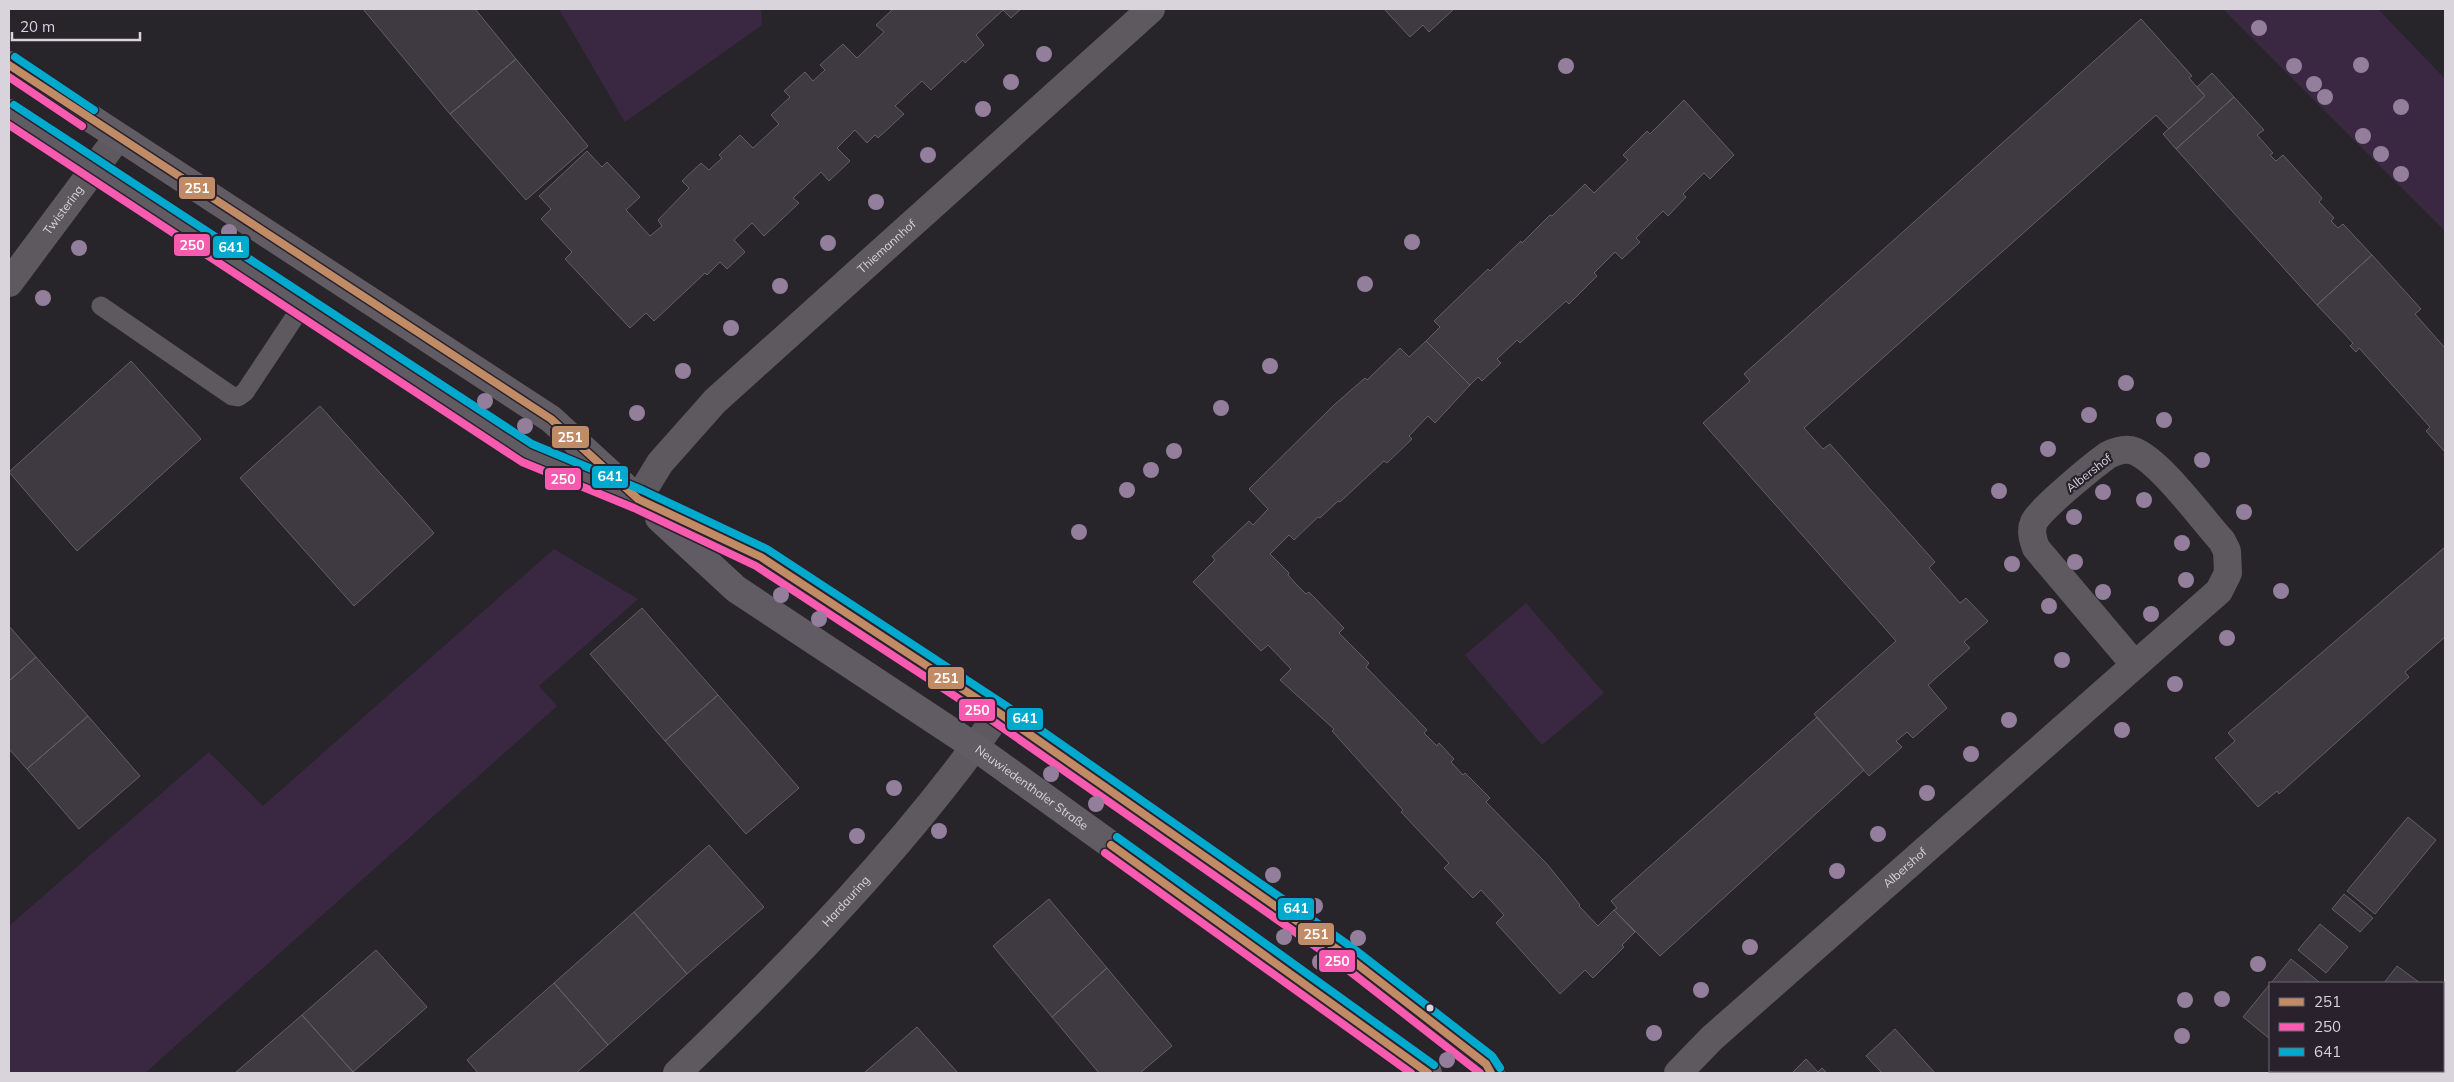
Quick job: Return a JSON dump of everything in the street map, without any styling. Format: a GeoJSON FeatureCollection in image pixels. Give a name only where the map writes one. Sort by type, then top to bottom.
{"type":"FeatureCollection","features":[{"type":"Feature","properties":{"kind":"street","name":"Thiemannhof"},"geometry":{"type":"LineString","coordinates":[[638,499],[660,463],[715,401],[1151,9]]}},
{"type":"Feature","properties":{"kind":"street","name":"Neuwiedenthaler Straße"},"geometry":{"type":"LineString","coordinates":[[9,66],[551,419],[736,589],[975,747],[1428,1073]]}},
{"type":"Feature","properties":{"kind":"street","name":"Neuwiedenthaler Straße"},"geometry":{"type":"LineString","coordinates":[[9,113],[527,453],[638,499],[761,557],[999,713],[1344,954],[1486,1064],[1491,1073]]}},
{"type":"Feature","properties":{"kind":"street","name":"Twistering"},"geometry":{"type":"LineString","coordinates":[[9,283],[118,137]]}},
{"type":"Feature","properties":{"kind":"street","name":"Albershof"},"geometry":{"type":"LineString","coordinates":[[1678,1073],[1712,1038],[2219,591],[2228,572],[2229,562],[2222,542],[2156,466],[2140,454],[2125,450],[2109,455],[2047,507],[2034,523],[2032,539],[2036,548],[2135,665]]}},
{"type":"Feature","properties":{"kind":"street","name":"Hardauring"},"geometry":{"type":"LineString","coordinates":[[677,1073],[844,903],[975,747],[999,713]]}},
{"type":"Feature","properties":{"kind":"lane"},"geometry":{"type":"LineString","coordinates":[[101,306],[232,396],[238,397],[245,392],[302,306]]}},
{"type":"Feature","properties":{"kind":"shaded area"},"geometry":{"type":"Polygon","coordinates":[[[559,9],[761,9],[762,25],[625,122],[559,9]]]}},
{"type":"Feature","properties":{"kind":"shaded area"},"geometry":{"type":"Polygon","coordinates":[[[2223,9],[2378,9],[2445,79],[2445,231],[2223,9]]]}},
{"type":"Feature","properties":{"kind":"shaded area"},"geometry":{"type":"Polygon","coordinates":[[[554,549],[638,599],[539,686],[557,706],[145,1073],[9,1073],[9,926],[209,752],[263,806],[554,549]]]}},
{"type":"Feature","properties":{"kind":"shaded area"},"geometry":{"type":"Polygon","coordinates":[[[1526,603],[1604,693],[1542,745],[1465,655],[1526,603]]]}},
{"type":"Feature","properties":{"kind":"building"},"geometry":{"type":"Polygon","coordinates":[[[363,9],[475,9],[516,59],[450,114],[363,9]]]}},
{"type":"Feature","properties":{"kind":"building"},"geometry":{"type":"Polygon","coordinates":[[[893,9],[1021,9],[1011,18],[1003,10],[976,35],[984,45],[965,63],[963,60],[931,90],[922,81],[895,106],[904,114],[878,138],[875,135],[867,143],[855,130],[837,148],[850,161],[829,181],[821,172],[793,198],[799,203],[764,236],[752,223],[734,240],[745,252],[727,269],[720,262],[707,275],[705,273],[654,321],[646,313],[630,328],[565,259],[572,252],[541,219],[551,209],[539,196],[587,151],[602,167],[607,162],[640,197],[626,210],[650,236],[662,226],[658,220],[689,188],[682,181],[701,163],[709,170],[722,158],[719,155],[740,135],[753,148],[779,124],[771,115],[790,97],[784,91],[805,72],[813,81],[825,70],[820,65],[843,44],[857,58],[884,32],[876,25],[893,9]]]}},
{"type":"Feature","properties":{"kind":"building"},"geometry":{"type":"Polygon","coordinates":[[[1384,9],[1454,9],[1429,32],[1423,25],[1410,37],[1384,9]]]}},
{"type":"Feature","properties":{"kind":"building"},"geometry":{"type":"Polygon","coordinates":[[[2141,19],[2192,76],[2189,78],[2205,96],[2169,129],[2156,115],[1804,428],[1823,449],[1830,444],[1935,562],[1929,568],[1960,603],[1966,598],[1988,621],[1964,642],[1970,648],[1928,685],[1947,708],[1913,738],[1907,732],[1896,741],[1902,747],[1869,776],[1814,714],[1896,641],[1703,423],[1750,381],[1744,374],[2141,19]]]}},
{"type":"Feature","properties":{"kind":"building"},"geometry":{"type":"Polygon","coordinates":[[[516,59],[588,146],[526,200],[450,114],[516,59]]]}},
{"type":"Feature","properties":{"kind":"building"},"geometry":{"type":"Polygon","coordinates":[[[2212,73],[2234,97],[2176,149],[2163,134],[2205,96],[2197,87],[2212,73]]]}},
{"type":"Feature","properties":{"kind":"building"},"geometry":{"type":"Polygon","coordinates":[[[2234,97],[2264,130],[2257,135],[2273,153],[2270,155],[2276,161],[2283,155],[2322,198],[2319,202],[2334,218],[2331,221],[2338,228],[2343,224],[2372,255],[2317,305],[2176,149],[2234,97]]]}},
{"type":"Feature","properties":{"kind":"building"},"geometry":{"type":"Polygon","coordinates":[[[1684,100],[1734,155],[1710,179],[1704,173],[1683,194],[1686,197],[1668,216],[1663,211],[1636,238],[1640,242],[1622,259],[1615,252],[1594,273],[1597,276],[1569,304],[1566,301],[1520,343],[1517,340],[1497,359],[1501,363],[1482,381],[1478,377],[1470,385],[1426,341],[1440,327],[1434,321],[1488,269],[1490,271],[1521,241],[1522,243],[1585,184],[1594,193],[1628,160],[1623,155],[1647,131],[1650,134],[1684,100]]]}},
{"type":"Feature","properties":{"kind":"building"},"geometry":{"type":"Polygon","coordinates":[[[2372,255],[2421,309],[2415,314],[2445,348],[2445,452],[2426,431],[2430,427],[2359,348],[2356,352],[2350,346],[2353,343],[2317,305],[2372,255]]]}},
{"type":"Feature","properties":{"kind":"building"},"geometry":{"type":"Polygon","coordinates":[[[1426,341],[1470,385],[1435,423],[1428,416],[1409,436],[1412,439],[1387,463],[1384,461],[1340,502],[1338,501],[1320,518],[1318,517],[1294,540],[1289,535],[1270,554],[1306,594],[1309,592],[1344,628],[1339,633],[1369,663],[1366,667],[1427,730],[1424,733],[1437,746],[1439,743],[1454,759],[1451,762],[1463,775],[1465,773],[1490,798],[1486,802],[1547,864],[1579,906],[1598,926],[1614,910],[1635,932],[1622,945],[1624,947],[1593,978],[1585,970],[1560,994],[1496,923],[1504,915],[1481,890],[1473,898],[1444,868],[1449,863],[1401,812],[1403,810],[1332,731],[1334,729],[1280,680],[1291,669],[1268,645],[1261,651],[1193,582],[1215,560],[1212,556],[1249,521],[1253,525],[1268,509],[1249,489],[1334,405],[1365,378],[1367,380],[1400,348],[1409,357],[1426,341]]]}},
{"type":"Feature","properties":{"kind":"building"},"geometry":{"type":"Polygon","coordinates":[[[131,361],[201,439],[77,551],[9,472],[131,361]]]}},
{"type":"Feature","properties":{"kind":"building"},"geometry":{"type":"Polygon","coordinates":[[[320,406],[434,533],[354,606],[240,478],[320,406]]]}},
{"type":"Feature","properties":{"kind":"building"},"geometry":{"type":"Polygon","coordinates":[[[2445,547],[2445,637],[2405,672],[2409,677],[2279,794],[2277,791],[2258,807],[2215,758],[2235,741],[2228,733],[2445,547]]]}},
{"type":"Feature","properties":{"kind":"building"},"geometry":{"type":"Polygon","coordinates":[[[642,608],[718,695],[665,741],[590,654],[642,608]]]}},
{"type":"Feature","properties":{"kind":"building"},"geometry":{"type":"Polygon","coordinates":[[[9,626],[36,657],[9,681],[9,626]]]}},
{"type":"Feature","properties":{"kind":"building"},"geometry":{"type":"Polygon","coordinates":[[[36,657],[88,716],[27,769],[9,749],[9,681],[36,657]]]}},
{"type":"Feature","properties":{"kind":"building"},"geometry":{"type":"Polygon","coordinates":[[[718,695],[799,788],[746,834],[665,741],[718,695]]]}},
{"type":"Feature","properties":{"kind":"building"},"geometry":{"type":"Polygon","coordinates":[[[88,716],[140,776],[79,829],[27,769],[88,716]]]}},
{"type":"Feature","properties":{"kind":"building"},"geometry":{"type":"Polygon","coordinates":[[[1817,717],[1864,770],[1660,956],[1614,910],[1617,908],[1611,901],[1817,717]]]}},
{"type":"Feature","properties":{"kind":"building"},"geometry":{"type":"Polygon","coordinates":[[[2408,817],[2436,840],[2375,914],[2347,891],[2408,817]]]}},
{"type":"Feature","properties":{"kind":"building"},"geometry":{"type":"Polygon","coordinates":[[[709,845],[764,907],[687,974],[634,912],[709,845]]]}},
{"type":"Feature","properties":{"kind":"building"},"geometry":{"type":"Polygon","coordinates":[[[2344,894],[2373,918],[2360,932],[2332,909],[2344,894]]]}},
{"type":"Feature","properties":{"kind":"building"},"geometry":{"type":"Polygon","coordinates":[[[1049,899],[1107,968],[1052,1017],[993,946],[1049,899]]]}},
{"type":"Feature","properties":{"kind":"building"},"geometry":{"type":"Polygon","coordinates":[[[634,912],[687,974],[608,1045],[554,983],[634,912]]]}},
{"type":"Feature","properties":{"kind":"building"},"geometry":{"type":"Polygon","coordinates":[[[2320,924],[2348,947],[2326,973],[2298,950],[2320,924]]]}},
{"type":"Feature","properties":{"kind":"building"},"geometry":{"type":"Polygon","coordinates":[[[376,950],[427,1007],[353,1072],[302,1015],[376,950]]]}},
{"type":"Feature","properties":{"kind":"building"},"geometry":{"type":"Polygon","coordinates":[[[2291,959],[2319,982],[2272,982],[2291,959]]]}},
{"type":"Feature","properties":{"kind":"building"},"geometry":{"type":"Polygon","coordinates":[[[2397,966],[2419,982],[2385,982],[2397,966]]]}},
{"type":"Feature","properties":{"kind":"building"},"geometry":{"type":"Polygon","coordinates":[[[1107,968],[1172,1046],[1140,1073],[1099,1073],[1052,1017],[1107,968]]]}},
{"type":"Feature","properties":{"kind":"building"},"geometry":{"type":"Polygon","coordinates":[[[554,983],[608,1045],[576,1073],[478,1073],[467,1060],[554,983]]]}},
{"type":"Feature","properties":{"kind":"building"},"geometry":{"type":"Polygon","coordinates":[[[2269,985],[2269,1038],[2243,1017],[2269,985]]]}},
{"type":"Feature","properties":{"kind":"building"},"geometry":{"type":"Polygon","coordinates":[[[302,1015],[353,1072],[235,1073],[302,1015]]]}},
{"type":"Feature","properties":{"kind":"building"},"geometry":{"type":"Polygon","coordinates":[[[917,1027],[958,1073],[864,1073],[917,1027]]]}},
{"type":"Feature","properties":{"kind":"building"},"geometry":{"type":"Polygon","coordinates":[[[1895,1029],[1935,1073],[1882,1073],[1866,1056],[1895,1029]]]}},
{"type":"Feature","properties":{"kind":"building"},"geometry":{"type":"Polygon","coordinates":[[[1806,1059],[1818,1072],[1822,1068],[1827,1073],[1792,1073],[1806,1059]]]}},
{"type":"Feature","properties":{"kind":"building"},"geometry":{"type":"Polygon","coordinates":[[[2316,1072],[2364,1072],[2363,1073],[2316,1072]]]}},
{"type":"Feature","properties":{"kind":"transit line","name":"641"},"geometry":{"type":"LineString","coordinates":[[15,57],[94,110]]}},
{"type":"Feature","properties":{"kind":"transit line","name":"251"},"geometry":{"type":"LineString","coordinates":[[9,65],[551,419],[638,499],[761,557],[999,713],[1344,954],[1486,1064],[1491,1073]]}},
{"type":"Feature","properties":{"kind":"transit line","name":"250"},"geometry":{"type":"LineString","coordinates":[[9,77],[82,126]]}},
{"type":"Feature","properties":{"kind":"transit line","name":"641"},"geometry":{"type":"LineString","coordinates":[[14,105],[532,444],[642,490],[767,549],[1005,705],[1350,946],[1492,1056],[1500,1068]]}},
{"type":"Feature","properties":{"kind":"transit line","name":"250"},"geometry":{"type":"LineString","coordinates":[[9,125],[522,462],[634,508],[756,566],[993,721],[1338,962],[1480,1073]]}},
{"type":"Feature","properties":{"kind":"transit line","name":"641"},"geometry":{"type":"LineString","coordinates":[[1117,837],[1434,1065]]}},
{"type":"Feature","properties":{"kind":"transit line","name":"251"},"geometry":{"type":"LineString","coordinates":[[1111,845],[1428,1073]]}},
{"type":"Feature","properties":{"kind":"transit line","name":"250"},"geometry":{"type":"LineString","coordinates":[[1105,853],[1411,1073]]}}]}
